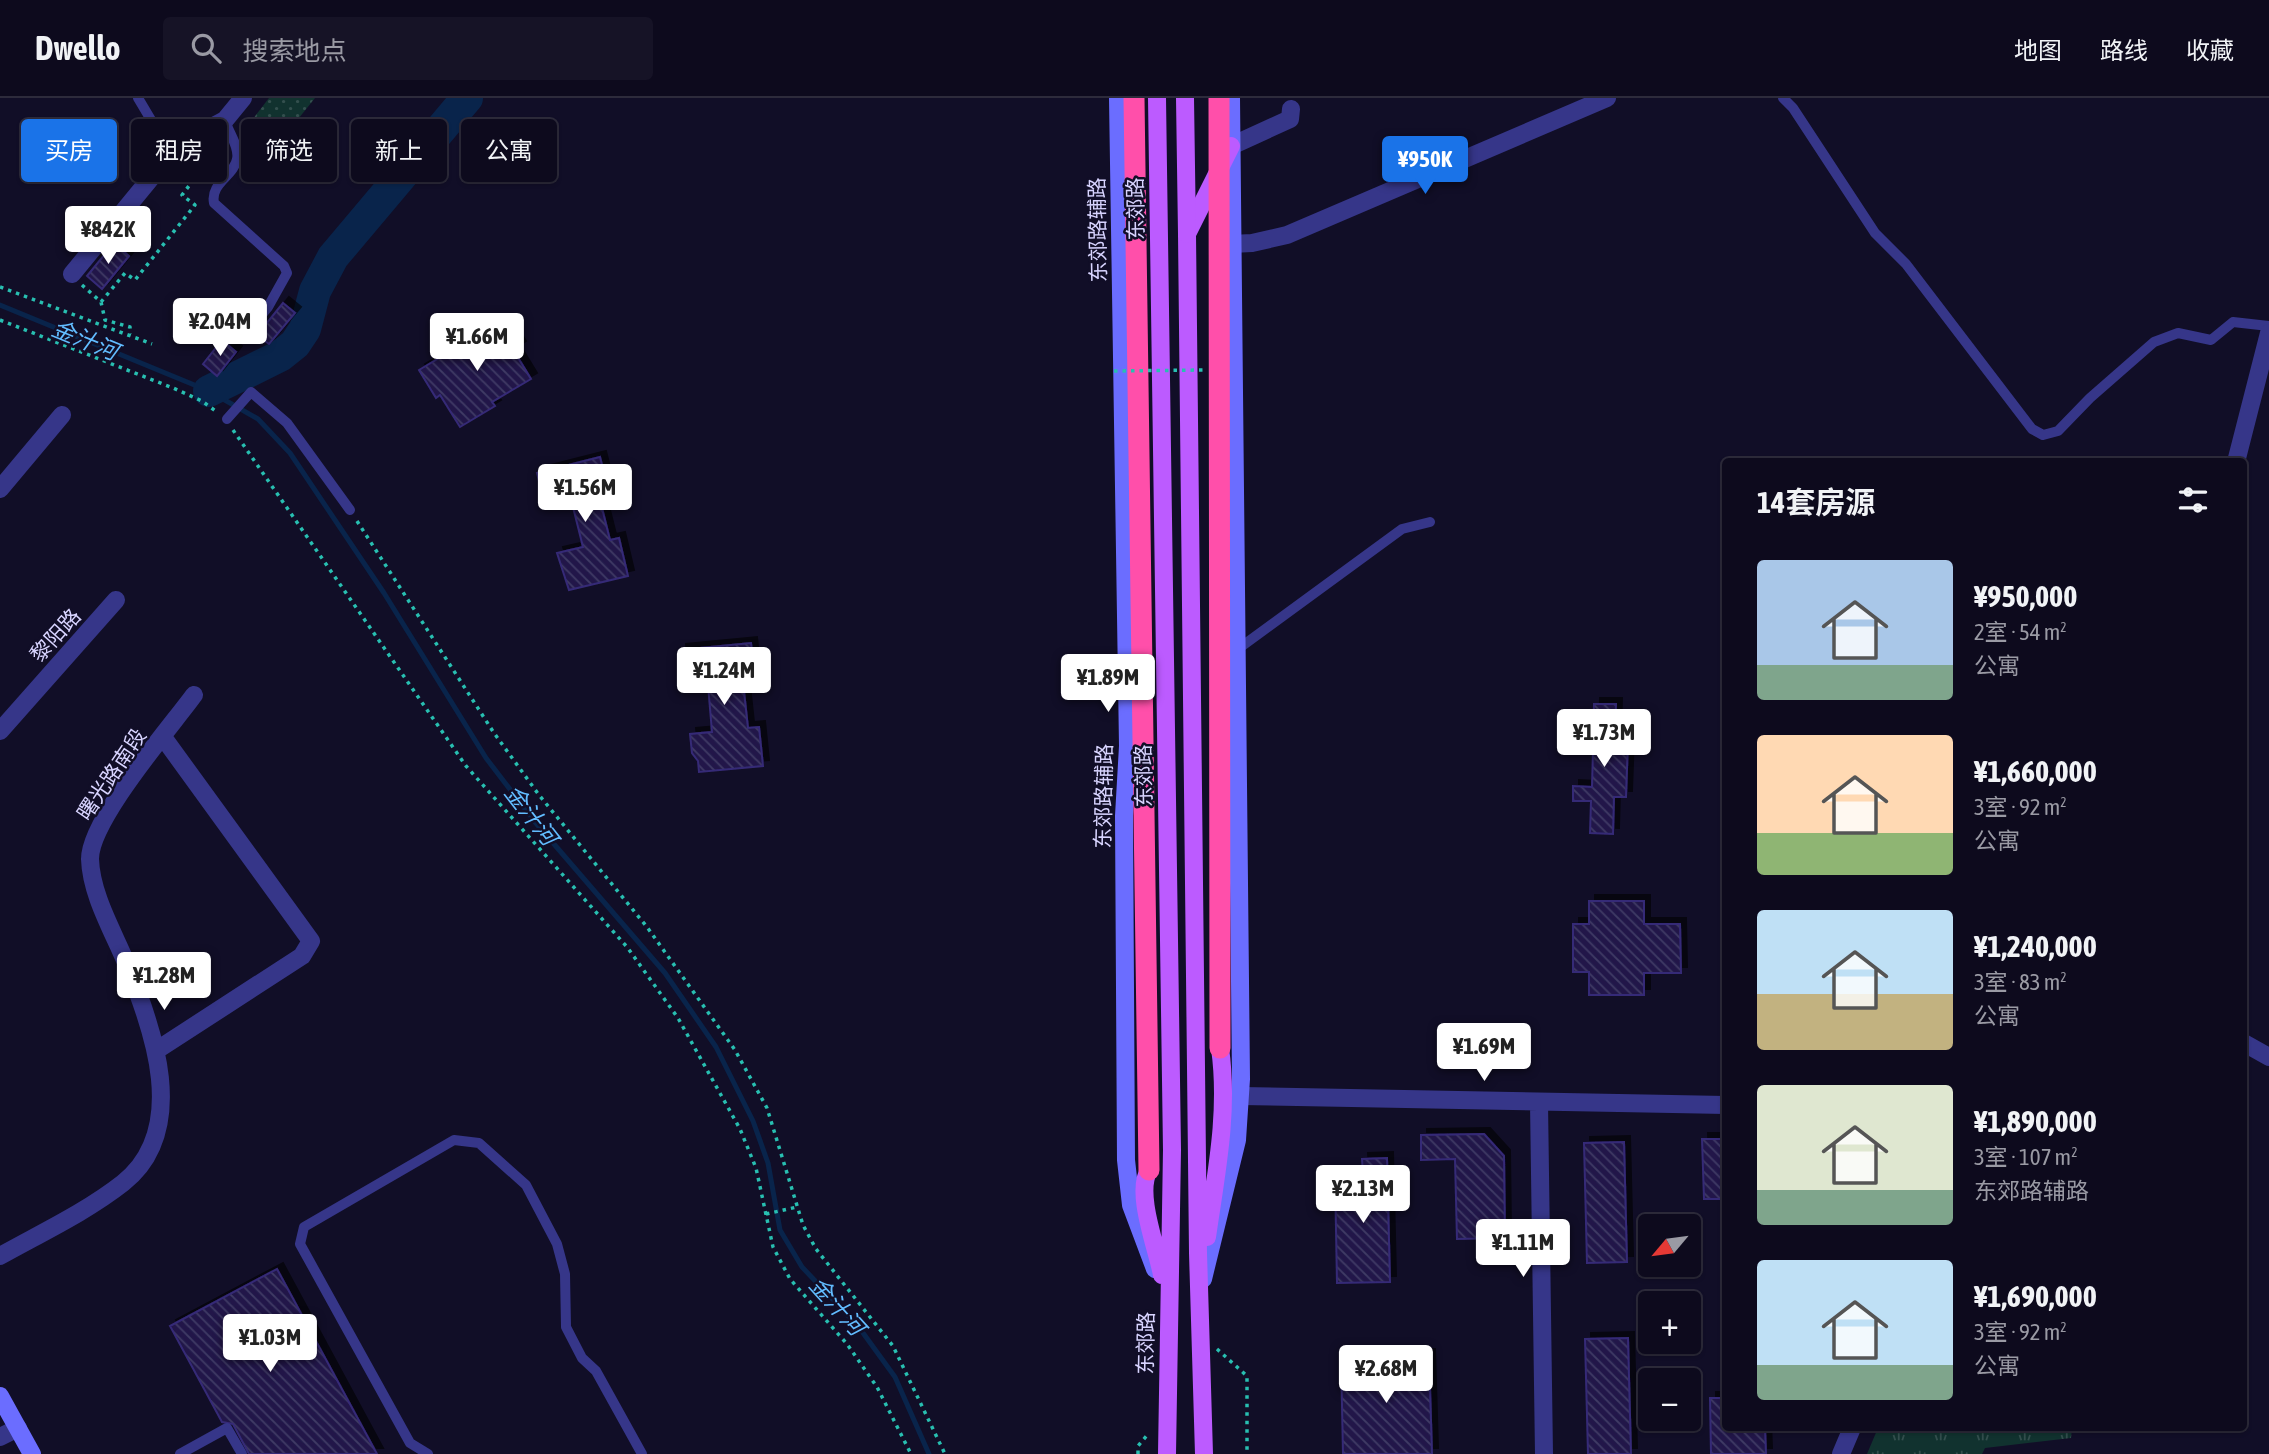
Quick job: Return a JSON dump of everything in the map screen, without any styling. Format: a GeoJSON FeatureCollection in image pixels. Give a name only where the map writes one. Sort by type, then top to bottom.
{"type":"FeatureCollection","features":[{"type":"Feature","properties":{"kind":"highway"},"geometry":{"type":"LineString","coordinates":[[1134,98],[1149,1170]]}},
{"type":"Feature","properties":{"kind":"highway"},"geometry":{"type":"LineString","coordinates":[[1219,98],[1220,1048]]}},
{"type":"Feature","properties":{"kind":"main road","name":"东郊路辅路"},"geometry":{"type":"LineString","coordinates":[[1118,98],[1128,746],[1124,948],[1126,1160],[1131,1205],[1163,1289],[1167,1320]]}},
{"type":"Feature","properties":{"kind":"main road","name":"东郊路"},"geometry":{"type":"LineString","coordinates":[[1157,98],[1171,1150],[1167,1454]]}},
{"type":"Feature","properties":{"kind":"main road"},"geometry":{"type":"LineString","coordinates":[[1185,98],[1200,1325],[1204,1454]]}},
{"type":"Feature","properties":{"kind":"main road"},"geometry":{"type":"LineString","coordinates":[[1200,1325],[1203,1271],[1232,1165],[1240,1096],[1231,98]]}},
{"type":"Feature","properties":{"kind":"main road"},"geometry":{"type":"LineString","coordinates":[[1187,234],[1231,146]]}},
{"type":"Feature","properties":{"kind":"main road"},"geometry":{"type":"LineString","coordinates":[[1200,1325],[1203,1264],[1223,1110],[1225,1082],[1220,1048]]}},
{"type":"Feature","properties":{"kind":"main road"},"geometry":{"type":"LineString","coordinates":[[1149,1170],[1143,1179],[1164,1285],[1167,1320]]}},
{"type":"Feature","properties":{"kind":"main road"},"geometry":{"type":"LineString","coordinates":[[0,1396],[32,1454]]}},
{"type":"Feature","properties":{"kind":"street"},"geometry":{"type":"LineString","coordinates":[[226,119],[243,98]]}},
{"type":"Feature","properties":{"kind":"street"},"geometry":{"type":"LineString","coordinates":[[1231,244],[1252,243],[1287,235],[1607,98]]}},
{"type":"Feature","properties":{"kind":"street"},"geometry":{"type":"LineString","coordinates":[[1231,146],[1290,119],[1291,109]]}},
{"type":"Feature","properties":{"kind":"street"},"geometry":{"type":"LineString","coordinates":[[74,277],[153,182]]}},
{"type":"Feature","properties":{"kind":"street"},"geometry":{"type":"LineString","coordinates":[[2237,458],[2269,332]]}},
{"type":"Feature","properties":{"kind":"street"},"geometry":{"type":"LineString","coordinates":[[0,489],[62,415]]}},
{"type":"Feature","properties":{"kind":"street","name":"黎阳路"},"geometry":{"type":"LineString","coordinates":[[0,732],[116,600]]}},
{"type":"Feature","properties":{"kind":"street","name":"曙光路南段"},"geometry":{"type":"LineString","coordinates":[[0,1256],[125,1181],[145,1158],[155,1131],[161,1101],[157,1050],[132,977],[96,889],[90,858],[97,834],[114,803],[194,695]]}},
{"type":"Feature","properties":{"kind":"street"},"geometry":{"type":"LineString","coordinates":[[157,1050],[302,956],[311,941],[163,737]]}},
{"type":"Feature","properties":{"kind":"street"},"geometry":{"type":"LineString","coordinates":[[2247,1045],[2269,1057]]}},
{"type":"Feature","properties":{"kind":"street"},"geometry":{"type":"LineString","coordinates":[[1240,1096],[1722,1105]]}},
{"type":"Feature","properties":{"kind":"street"},"geometry":{"type":"LineString","coordinates":[[1539,1103],[1544,1454]]}},
{"type":"Feature","properties":{"kind":"street"},"geometry":{"type":"LineString","coordinates":[[0,1437],[18,1428]]}},
{"type":"Feature","properties":{"kind":"street"},"geometry":{"type":"LineString","coordinates":[[1841,1454],[1851,1431]]}},
{"type":"Feature","properties":{"kind":"lane"},"geometry":{"type":"LineString","coordinates":[[138,98],[150,119]]}},
{"type":"Feature","properties":{"kind":"lane"},"geometry":{"type":"LineString","coordinates":[[1783,98],[1793,108],[1875,233],[1906,264],[2032,429],[2043,435],[2058,431],[2090,398],[2154,342],[2178,332],[2211,340],[2234,322],[2269,326]]}},
{"type":"Feature","properties":{"kind":"lane"},"geometry":{"type":"LineString","coordinates":[[227,125],[238,155],[236,163],[227,174]]}},
{"type":"Feature","properties":{"kind":"lane"},"geometry":{"type":"LineString","coordinates":[[221,182],[215,189],[215,203],[284,266],[287,273],[274,290],[268,307],[246,334]]}},
{"type":"Feature","properties":{"kind":"lane"},"geometry":{"type":"LineString","coordinates":[[227,419],[251,392],[287,423],[350,510]]}},
{"type":"Feature","properties":{"kind":"lane"},"geometry":{"type":"LineString","coordinates":[[1238,649],[1402,529],[1430,522]]}},
{"type":"Feature","properties":{"kind":"lane"},"geometry":{"type":"LineString","coordinates":[[428,1454],[410,1443],[300,1244],[304,1227],[454,1140],[479,1143],[526,1185],[557,1244],[565,1274],[565,1327],[582,1357],[596,1371],[642,1454]]}},
{"type":"Feature","properties":{"kind":"lane"},"geometry":{"type":"LineString","coordinates":[[180,1454],[227,1428],[242,1454]]}},
{"type":"Feature","properties":{"kind":"path"},"geometry":{"type":"LineString","coordinates":[[101,302],[125,272],[135,281],[195,205],[182,195],[192,182]]}},
{"type":"Feature","properties":{"kind":"path"},"geometry":{"type":"LineString","coordinates":[[74,277],[101,302],[105,320],[130,327],[130,334]]}},
{"type":"Feature","properties":{"kind":"path"},"geometry":{"type":"LineString","coordinates":[[0,287],[152,344]]}},
{"type":"Feature","properties":{"kind":"path"},"geometry":{"type":"LineString","coordinates":[[0,320],[173,388],[202,401],[227,419],[466,766],[627,947],[678,1018],[740,1129],[756,1168],[773,1247],[790,1279],[847,1344],[877,1387],[911,1454]]}},
{"type":"Feature","properties":{"kind":"path"},"geometry":{"type":"LineString","coordinates":[[1114,371],[1209,370]]}},
{"type":"Feature","properties":{"kind":"path"},"geometry":{"type":"LineString","coordinates":[[350,510],[494,733],[539,795],[647,927],[735,1051],[767,1108],[797,1207],[816,1249],[893,1346],[945,1454]]}},
{"type":"Feature","properties":{"kind":"path"},"geometry":{"type":"LineString","coordinates":[[766,1214],[797,1207]]}},
{"type":"Feature","properties":{"kind":"path"},"geometry":{"type":"LineString","coordinates":[[1200,1325],[1247,1376],[1247,1454]]}},
{"type":"Feature","properties":{"kind":"path"},"geometry":{"type":"LineString","coordinates":[[1138,1446],[1138,1454]]}},
{"type":"Feature","properties":{"kind":"green space"},"geometry":{"type":"Polygon","coordinates":[[[269,98],[315,98],[298,119],[253,119],[269,98]]]}},
{"type":"Feature","properties":{"kind":"green space"},"geometry":{"type":"Polygon","coordinates":[[[1877,1431],[2072,1431],[2071,1438],[1985,1448],[1982,1454],[1867,1454],[1877,1431]]]}},
{"type":"Feature","properties":{"kind":"building"},"geometry":{"type":"Polygon","coordinates":[[[114,243],[129,256],[102,289],[87,276],[114,243]]]}},
{"type":"Feature","properties":{"kind":"building"},"geometry":{"type":"Polygon","coordinates":[[[283,303],[295,313],[269,344],[257,335],[283,303]]]}},
{"type":"Feature","properties":{"kind":"building"},"geometry":{"type":"Polygon","coordinates":[[[503,320],[520,347],[514,351],[531,379],[492,402],[495,406],[460,427],[440,395],[436,398],[419,370],[503,320]]]}},
{"type":"Feature","properties":{"kind":"building"},"geometry":{"type":"Polygon","coordinates":[[[222,340],[236,352],[217,376],[203,364],[222,340]]]}},
{"type":"Feature","properties":{"kind":"building"},"geometry":{"type":"Polygon","coordinates":[[[600,457],[608,489],[598,492],[610,540],[619,538],[628,576],[569,590],[557,553],[583,547],[571,499],[545,505],[537,473],[600,457]]]}},
{"type":"Feature","properties":{"kind":"building"},"geometry":{"type":"Polygon","coordinates":[[[751,643],[755,680],[743,682],[748,728],[759,727],[763,766],[699,772],[698,761],[692,753],[690,734],[712,732],[708,685],[684,687],[680,650],[751,643]]]}},
{"type":"Feature","properties":{"kind":"building"},"geometry":{"type":"Polygon","coordinates":[[[1594,704],[1616,704],[1615,740],[1628,740],[1626,797],[1614,797],[1613,834],[1590,833],[1591,801],[1573,801],[1573,786],[1592,787],[1593,750],[1574,750],[1574,734],[1593,735],[1594,704]]]}},
{"type":"Feature","properties":{"kind":"building"},"geometry":{"type":"Polygon","coordinates":[[[1589,901],[1644,901],[1644,924],[1680,924],[1681,973],[1644,973],[1644,995],[1589,995],[1589,972],[1573,972],[1573,924],[1589,924],[1589,901]]]}},
{"type":"Feature","properties":{"kind":"building"},"geometry":{"type":"Polygon","coordinates":[[[1484,1134],[1504,1156],[1505,1238],[1457,1239],[1455,1159],[1421,1160],[1421,1135],[1484,1134]]]}},
{"type":"Feature","properties":{"kind":"building"},"geometry":{"type":"Polygon","coordinates":[[[1702,1139],[1722,1139],[1722,1199],[1704,1199],[1702,1139]]]}},
{"type":"Feature","properties":{"kind":"building"},"geometry":{"type":"Polygon","coordinates":[[[1624,1142],[1627,1262],[1587,1263],[1584,1143],[1624,1142]]]}},
{"type":"Feature","properties":{"kind":"building"},"geometry":{"type":"Polygon","coordinates":[[[1387,1158],[1390,1282],[1337,1283],[1335,1176],[1363,1175],[1362,1159],[1387,1158]]]}},
{"type":"Feature","properties":{"kind":"building"},"geometry":{"type":"Polygon","coordinates":[[[277,1269],[377,1454],[249,1454],[233,1424],[222,1422],[170,1326],[277,1269]]]}},
{"type":"Feature","properties":{"kind":"building"},"geometry":{"type":"Polygon","coordinates":[[[1628,1338],[1631,1454],[1588,1454],[1585,1339],[1628,1338]]]}},
{"type":"Feature","properties":{"kind":"building"},"geometry":{"type":"Polygon","coordinates":[[[1429,1355],[1432,1454],[1343,1454],[1341,1357],[1429,1355]]]}},
{"type":"Feature","properties":{"kind":"building"},"geometry":{"type":"Polygon","coordinates":[[[1710,1398],[1722,1398],[1722,1431],[1765,1431],[1766,1454],[1711,1454],[1710,1398]]]}},
{"type":"Feature","properties":{"kind":"waterway"},"geometry":{"type":"LineString","coordinates":[[209,391],[280,356],[295,344],[305,329],[315,291],[333,257],[467,98]]}},
{"type":"Feature","properties":{"kind":"waterway","name":"金汁河"},"geometry":{"type":"LineString","coordinates":[[0,305],[209,391],[258,419],[290,453],[384,593],[486,758],[535,822],[665,973],[716,1047],[753,1121],[768,1163],[780,1230],[802,1267],[858,1326],[895,1377],[929,1454]]}}]}
